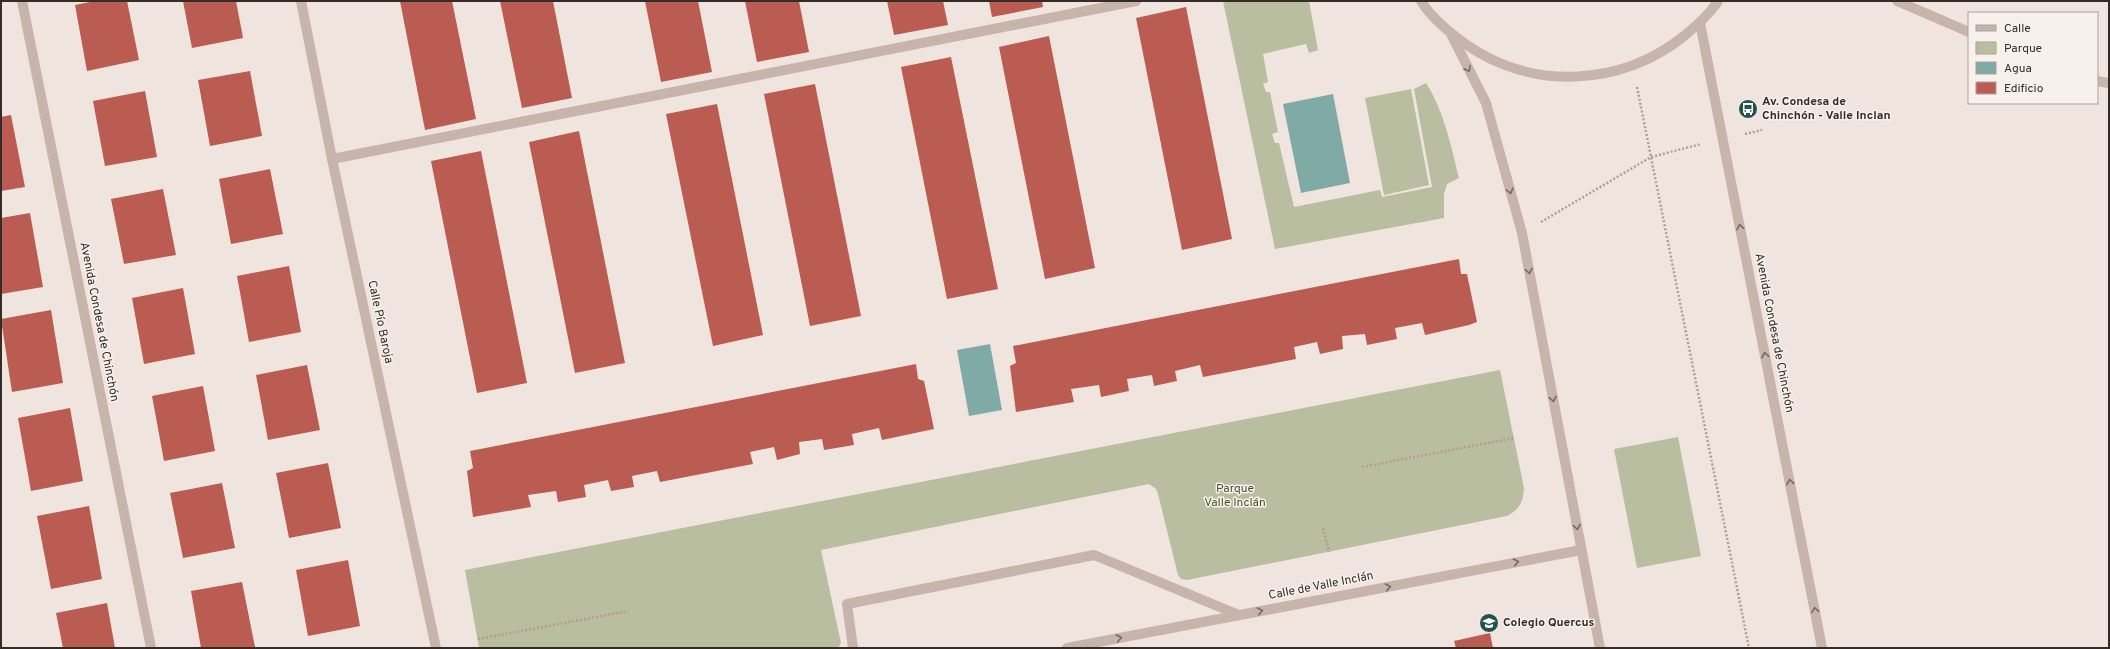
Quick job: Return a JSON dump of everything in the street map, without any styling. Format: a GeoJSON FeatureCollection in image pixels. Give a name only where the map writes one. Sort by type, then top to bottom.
{"type":"FeatureCollection","features":[{"type":"Feature","properties":{"kind":"street","name":"Avenida Condesa de Chinchón"},"geometry":{"type":"LineString","coordinates":[[22,1],[151,648]]}},
{"type":"Feature","properties":{"kind":"street","name":"Calle Pío Baroja"},"geometry":{"type":"LineString","coordinates":[[301,1],[332,159],[436,648]]}},
{"type":"Feature","properties":{"kind":"street"},"geometry":{"type":"LineString","coordinates":[[332,159],[1136,1]]}},
{"type":"Feature","properties":{"kind":"street"},"geometry":{"type":"LineString","coordinates":[[1421,1],[1451,34],[1477,52],[1506,66],[1537,75],[1569,78],[1595,76],[1632,66],[1669,49],[1700,23],[1718,1]]}},
{"type":"Feature","properties":{"kind":"street"},"geometry":{"type":"LineString","coordinates":[[1897,1],[1968,32]]}},
{"type":"Feature","properties":{"kind":"street","name":"Avenida Condesa de Chinchón"},"geometry":{"type":"LineString","coordinates":[[1700,23],[1822,648]]}},
{"type":"Feature","properties":{"kind":"street"},"geometry":{"type":"LineString","coordinates":[[1451,34],[1486,103],[1522,233],[1600,648]]}},
{"type":"Feature","properties":{"kind":"street"},"geometry":{"type":"LineString","coordinates":[[2098,81],[2109,83]]}},
{"type":"Feature","properties":{"kind":"street","name":"Calle de Valle Inclán"},"geometry":{"type":"LineString","coordinates":[[1067,648],[1581,550]]}},
{"type":"Feature","properties":{"kind":"street"},"geometry":{"type":"LineString","coordinates":[[853,648],[847,604],[1094,555],[1239,615]]}},
{"type":"Feature","properties":{"kind":"path"},"geometry":{"type":"LineString","coordinates":[[1632,66],[1749,648]]}},
{"type":"Feature","properties":{"kind":"path"},"geometry":{"type":"LineString","coordinates":[[1522,233],[1651,157],[1762,130]]}},
{"type":"Feature","properties":{"kind":"path"},"geometry":{"type":"LineString","coordinates":[[1362,467],[1514,438]]}},
{"type":"Feature","properties":{"kind":"path"},"geometry":{"type":"LineString","coordinates":[[1324,528],[1329,552]]}},
{"type":"Feature","properties":{"kind":"path"},"geometry":{"type":"LineString","coordinates":[[478,640],[628,612]]}},
{"type":"Feature","properties":{"kind":"green space"},"geometry":{"type":"Polygon","coordinates":[[[1223,1],[1309,1],[1318,50],[1309,53],[1306,44],[1263,54],[1268,82],[1263,84],[1266,92],[1270,92],[1278,132],[1272,134],[1275,143],[1279,143],[1294,207],[1380,190],[1382,197],[1432,187],[1414,89],[1426,83],[1438,105],[1450,141],[1459,178],[1447,184],[1444,194],[1444,218],[1275,249],[1223,1]]]}},
{"type":"Feature","properties":{"kind":"green space"},"geometry":{"type":"Polygon","coordinates":[[[1411,89],[1429,185],[1384,195],[1365,98],[1411,89]]]}},
{"type":"Feature","properties":{"kind":"green space","name":"Parque Valle Inclán"},"geometry":{"type":"Polygon","coordinates":[[[1500,370],[1524,488],[1520,505],[1515,511],[1507,516],[1187,580],[1181,579],[1178,575],[1158,494],[1156,489],[1149,484],[821,550],[841,643],[838,648],[479,648],[465,570],[1500,370]]]}},
{"type":"Feature","properties":{"kind":"green space"},"geometry":{"type":"Polygon","coordinates":[[[1678,437],[1701,556],[1637,568],[1614,449],[1678,437]]]}},
{"type":"Feature","properties":{"kind":"water"},"geometry":{"type":"Polygon","coordinates":[[[1333,94],[1350,183],[1301,193],[1283,104],[1333,94]]]}},
{"type":"Feature","properties":{"kind":"water"},"geometry":{"type":"Polygon","coordinates":[[[990,344],[1002,410],[969,416],[957,350],[990,344]]]}},
{"type":"Feature","properties":{"kind":"building"},"geometry":{"type":"Polygon","coordinates":[[[95,1],[127,1],[139,60],[87,71],[75,5],[95,1]]]}},
{"type":"Feature","properties":{"kind":"building"},"geometry":{"type":"Polygon","coordinates":[[[183,1],[236,1],[243,38],[192,48],[183,1]]]}},
{"type":"Feature","properties":{"kind":"building"},"geometry":{"type":"Polygon","coordinates":[[[400,1],[452,1],[476,119],[425,130],[400,1]]]}},
{"type":"Feature","properties":{"kind":"building"},"geometry":{"type":"Polygon","coordinates":[[[500,1],[553,1],[572,98],[522,108],[500,1]]]}},
{"type":"Feature","properties":{"kind":"building"},"geometry":{"type":"Polygon","coordinates":[[[645,1],[698,1],[712,72],[661,82],[645,1]]]}},
{"type":"Feature","properties":{"kind":"building"},"geometry":{"type":"Polygon","coordinates":[[[745,1],[799,1],[809,52],[757,62],[745,1]]]}},
{"type":"Feature","properties":{"kind":"building"},"geometry":{"type":"Polygon","coordinates":[[[887,1],[943,1],[948,25],[894,35],[887,1]]]}},
{"type":"Feature","properties":{"kind":"building"},"geometry":{"type":"Polygon","coordinates":[[[989,1],[1042,1],[1043,7],[992,17],[989,1]]]}},
{"type":"Feature","properties":{"kind":"building"},"geometry":{"type":"Polygon","coordinates":[[[1186,7],[1232,239],[1182,250],[1136,18],[1186,7]]]}},
{"type":"Feature","properties":{"kind":"building"},"geometry":{"type":"Polygon","coordinates":[[[1049,36],[1095,268],[1045,279],[999,47],[1049,36]]]}},
{"type":"Feature","properties":{"kind":"building"},"geometry":{"type":"Polygon","coordinates":[[[951,57],[998,289],[947,299],[901,67],[951,57]]]}},
{"type":"Feature","properties":{"kind":"building"},"geometry":{"type":"Polygon","coordinates":[[[250,71],[262,136],[210,146],[198,80],[250,71]]]}},
{"type":"Feature","properties":{"kind":"building"},"geometry":{"type":"Polygon","coordinates":[[[815,84],[861,316],[810,326],[764,94],[815,84]]]}},
{"type":"Feature","properties":{"kind":"building"},"geometry":{"type":"Polygon","coordinates":[[[145,91],[157,157],[105,166],[93,101],[145,91]]]}},
{"type":"Feature","properties":{"kind":"building"},"geometry":{"type":"Polygon","coordinates":[[[717,104],[763,335],[713,346],[666,114],[717,104]]]}},
{"type":"Feature","properties":{"kind":"building"},"geometry":{"type":"Polygon","coordinates":[[[11,115],[25,187],[1,191],[1,117],[11,115]]]}},
{"type":"Feature","properties":{"kind":"building"},"geometry":{"type":"Polygon","coordinates":[[[579,131],[625,363],[575,373],[529,142],[579,131]]]}},
{"type":"Feature","properties":{"kind":"building"},"geometry":{"type":"Polygon","coordinates":[[[481,151],[527,383],[477,393],[431,161],[481,151]]]}},
{"type":"Feature","properties":{"kind":"building"},"geometry":{"type":"Polygon","coordinates":[[[270,169],[283,234],[231,244],[219,179],[270,169]]]}},
{"type":"Feature","properties":{"kind":"building"},"geometry":{"type":"Polygon","coordinates":[[[163,189],[176,255],[124,264],[111,199],[163,189]]]}},
{"type":"Feature","properties":{"kind":"building"},"geometry":{"type":"Polygon","coordinates":[[[30,213],[43,287],[1,294],[1,218],[30,213]]]}},
{"type":"Feature","properties":{"kind":"building"},"geometry":{"type":"Polygon","coordinates":[[[1459,259],[1461,274],[1467,274],[1477,322],[1469,325],[1425,335],[1422,323],[1395,328],[1397,339],[1367,345],[1365,334],[1342,336],[1343,349],[1320,354],[1317,342],[1294,347],[1296,359],[1203,377],[1200,365],[1175,371],[1177,381],[1154,386],[1152,375],[1127,379],[1129,391],[1101,397],[1099,385],[1071,389],[1074,402],[1016,412],[1010,366],[1016,363],[1013,346],[1459,259]]]}},
{"type":"Feature","properties":{"kind":"building"},"geometry":{"type":"Polygon","coordinates":[[[289,266],[301,332],[249,342],[237,276],[289,266]]]}},
{"type":"Feature","properties":{"kind":"building"},"geometry":{"type":"Polygon","coordinates":[[[183,288],[195,354],[144,364],[132,298],[183,288]]]}},
{"type":"Feature","properties":{"kind":"building"},"geometry":{"type":"Polygon","coordinates":[[[51,310],[63,383],[12,392],[1,319],[51,310]]]}},
{"type":"Feature","properties":{"kind":"building"},"geometry":{"type":"Polygon","coordinates":[[[916,364],[918,379],[924,381],[934,429],[882,440],[879,428],[852,434],[854,445],[824,450],[822,439],[799,442],[800,454],[777,460],[774,447],[750,452],[753,464],[660,482],[657,471],[632,476],[634,487],[611,491],[608,480],[584,485],[586,497],[558,502],[556,491],[528,495],[531,507],[473,517],[467,471],[473,468],[470,451],[916,364]]]}},
{"type":"Feature","properties":{"kind":"building"},"geometry":{"type":"Polygon","coordinates":[[[307,365],[320,430],[268,440],[256,375],[307,365]]]}},
{"type":"Feature","properties":{"kind":"building"},"geometry":{"type":"Polygon","coordinates":[[[203,386],[215,451],[164,461],[152,396],[203,386]]]}},
{"type":"Feature","properties":{"kind":"building"},"geometry":{"type":"Polygon","coordinates":[[[70,408],[83,481],[31,491],[18,418],[70,408]]]}},
{"type":"Feature","properties":{"kind":"building"},"geometry":{"type":"Polygon","coordinates":[[[328,463],[341,528],[289,538],[276,473],[328,463]]]}},
{"type":"Feature","properties":{"kind":"building"},"geometry":{"type":"Polygon","coordinates":[[[222,483],[235,548],[183,558],[170,493],[222,483]]]}},
{"type":"Feature","properties":{"kind":"building"},"geometry":{"type":"Polygon","coordinates":[[[89,506],[102,579],[51,589],[37,516],[89,506]]]}},
{"type":"Feature","properties":{"kind":"building"},"geometry":{"type":"Polygon","coordinates":[[[348,560],[360,626],[308,636],[296,570],[348,560]]]}},
{"type":"Feature","properties":{"kind":"building"},"geometry":{"type":"Polygon","coordinates":[[[242,582],[255,647],[201,648],[191,591],[242,582]]]}},
{"type":"Feature","properties":{"kind":"building"},"geometry":{"type":"Polygon","coordinates":[[[107,603],[115,648],[63,648],[56,613],[107,603]]]}},
{"type":"Feature","properties":{"kind":"building"},"geometry":{"type":"Polygon","coordinates":[[[1490,633],[1493,648],[1456,648],[1454,641],[1490,633]]]}},
{"type":"Feature","properties":{"kind":"place","name":"Av. Condesa de Chinchón - Valle Inclan"},"geometry":{"type":"Point","coordinates":[1748,109]}},
{"type":"Feature","properties":{"kind":"place","name":"Colegio Quercus"},"geometry":{"type":"Point","coordinates":[1489,623]}}]}
